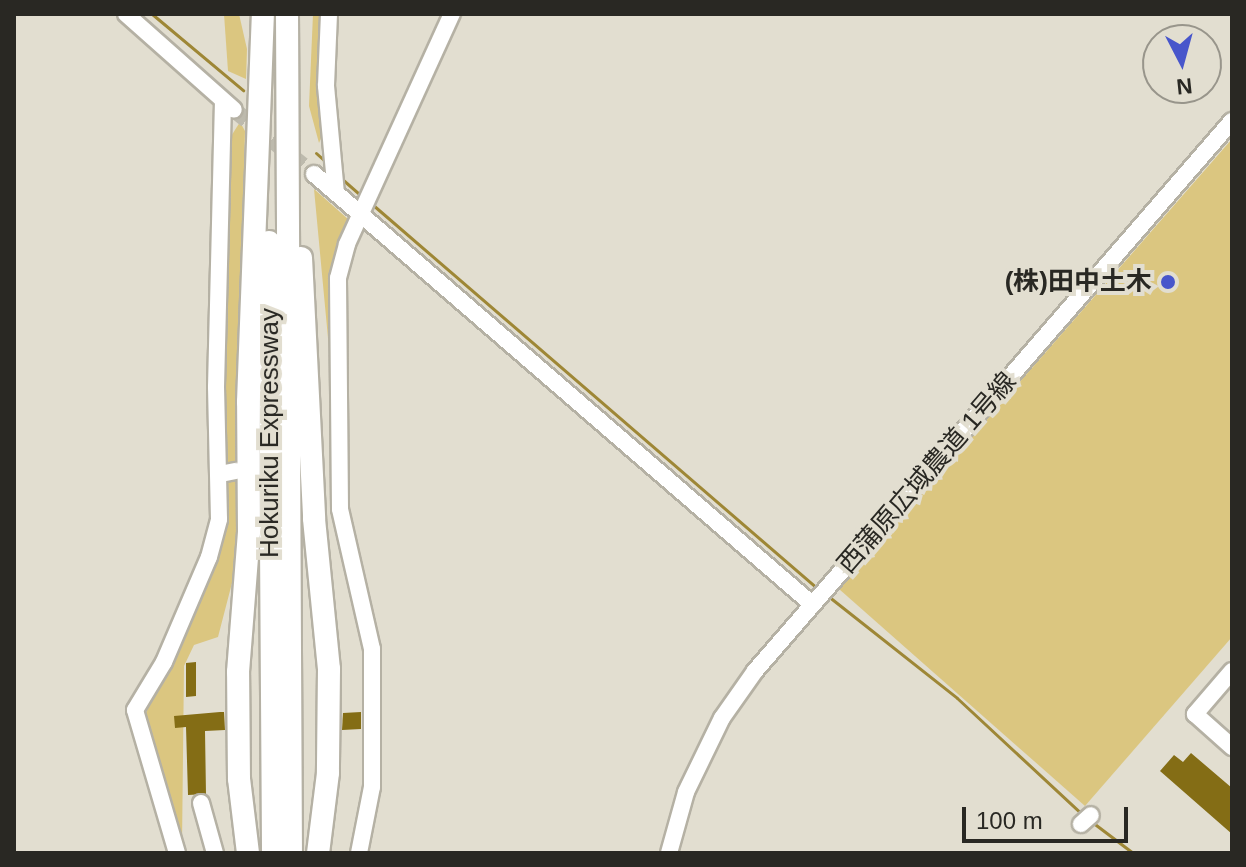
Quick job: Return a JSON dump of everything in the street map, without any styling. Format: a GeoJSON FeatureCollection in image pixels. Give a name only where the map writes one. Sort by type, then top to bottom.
{"type":"FeatureCollection","features":[{"type":"Feature","properties":{"kind":"highway"},"geometry":{"type":"LineString","coordinates":[[248,853],[239,779],[238,672],[249,532],[248,402],[265,14]]}},
{"type":"Feature","properties":{"kind":"highway","name":"Hokuriku Expressway"},"geometry":{"type":"LineString","coordinates":[[265,14],[273,853]]}},
{"type":"Feature","properties":{"kind":"highway","name":"Hokuriku Expressway"},"geometry":{"type":"LineString","coordinates":[[287,14],[291,853]]}},
{"type":"Feature","properties":{"kind":"highway"},"geometry":{"type":"LineString","coordinates":[[287,85],[310,370],[314,519],[329,669],[328,773],[318,853]]}},
{"type":"Feature","properties":{"kind":"street"},"geometry":{"type":"LineString","coordinates":[[126,14],[229,106],[216,387],[228,473],[209,557],[164,662],[135,710],[177,853]]}},
{"type":"Feature","properties":{"kind":"street"},"geometry":{"type":"LineString","coordinates":[[329,14],[326,86],[336,193]]}},
{"type":"Feature","properties":{"kind":"street"},"geometry":{"type":"LineString","coordinates":[[359,853],[372,787],[372,649],[342,529],[332,443],[338,278],[362,213],[452,14]]}},
{"type":"Feature","properties":{"kind":"street","name":"西蒲原広域農道 1号線"},"geometry":{"type":"LineString","coordinates":[[669,853],[686,792],[722,718],[813,605],[1232,121]]}},
{"type":"Feature","properties":{"kind":"street"},"geometry":{"type":"LineString","coordinates":[[314,174],[813,605]]}},
{"type":"Feature","properties":{"kind":"street"},"geometry":{"type":"LineString","coordinates":[[1232,671],[1195,714],[1232,747]]}},
{"type":"Feature","properties":{"kind":"street"},"geometry":{"type":"LineString","coordinates":[[201,803],[215,853]]}},
{"type":"Feature","properties":{"kind":"shaded area"},"geometry":{"type":"Polygon","coordinates":[[[224,14],[239,14],[247,49],[246,79],[228,71],[224,14]]]}},
{"type":"Feature","properties":{"kind":"shaded area"},"geometry":{"type":"Polygon","coordinates":[[[313,14],[325,14],[326,126],[319,143],[309,106],[313,14]]]}},
{"type":"Feature","properties":{"kind":"shaded area"},"geometry":{"type":"Polygon","coordinates":[[[240,122],[245,131],[237,464],[230,468],[226,463],[222,323],[228,141],[240,122]]]}},
{"type":"Feature","properties":{"kind":"shaded area"},"geometry":{"type":"Polygon","coordinates":[[[1232,139],[1232,637],[1085,806],[839,589],[1232,139]]]}},
{"type":"Feature","properties":{"kind":"shaded area"},"geometry":{"type":"Polygon","coordinates":[[[314,189],[349,220],[335,265],[331,370],[314,189]]]}},
{"type":"Feature","properties":{"kind":"shaded area"},"geometry":{"type":"Polygon","coordinates":[[[239,479],[239,556],[218,637],[194,645],[184,666],[182,846],[145,715],[226,528],[227,483],[239,479]]]}},
{"type":"Feature","properties":{"kind":"building"},"geometry":{"type":"Polygon","coordinates":[[[196,662],[196,696],[186,697],[186,663],[196,662]]]}},
{"type":"Feature","properties":{"kind":"building"},"geometry":{"type":"Polygon","coordinates":[[[224,712],[225,730],[205,731],[206,794],[188,795],[186,727],[175,728],[174,716],[224,712]]]}},
{"type":"Feature","properties":{"kind":"building"},"geometry":{"type":"Polygon","coordinates":[[[361,712],[361,729],[342,730],[343,713],[361,712]]]}},
{"type":"Feature","properties":{"kind":"building"},"geometry":{"type":"Polygon","coordinates":[[[1191,753],[1232,788],[1232,834],[1160,771],[1174,755],[1183,762],[1191,753]]]}},
{"type":"Feature","properties":{"kind":"waterway"},"geometry":{"type":"LineString","coordinates":[[152,14],[243,90]]}},
{"type":"Feature","properties":{"kind":"waterway"},"geometry":{"type":"LineString","coordinates":[[405,98],[442,14]]}},
{"type":"Feature","properties":{"kind":"waterway"},"geometry":{"type":"LineString","coordinates":[[316,153],[326,162]]}},
{"type":"Feature","properties":{"kind":"waterway"},"geometry":{"type":"LineString","coordinates":[[342,179],[364,198]]}},
{"type":"Feature","properties":{"kind":"waterway"},"geometry":{"type":"LineString","coordinates":[[373,205],[818,589]]}},
{"type":"Feature","properties":{"kind":"waterway"},"geometry":{"type":"LineString","coordinates":[[828,596],[957,698],[1083,815]]}},
{"type":"Feature","properties":{"kind":"waterway"},"geometry":{"type":"LineString","coordinates":[[1092,822],[1133,853]]}},
{"type":"Feature","properties":{"kind":"tunnel"},"geometry":{"type":"LineString","coordinates":[[234,110],[314,174]]}},
{"type":"Feature","properties":{"kind":"place","name":"(株)田中土木"},"geometry":{"type":"Point","coordinates":[1168,282]}}]}
